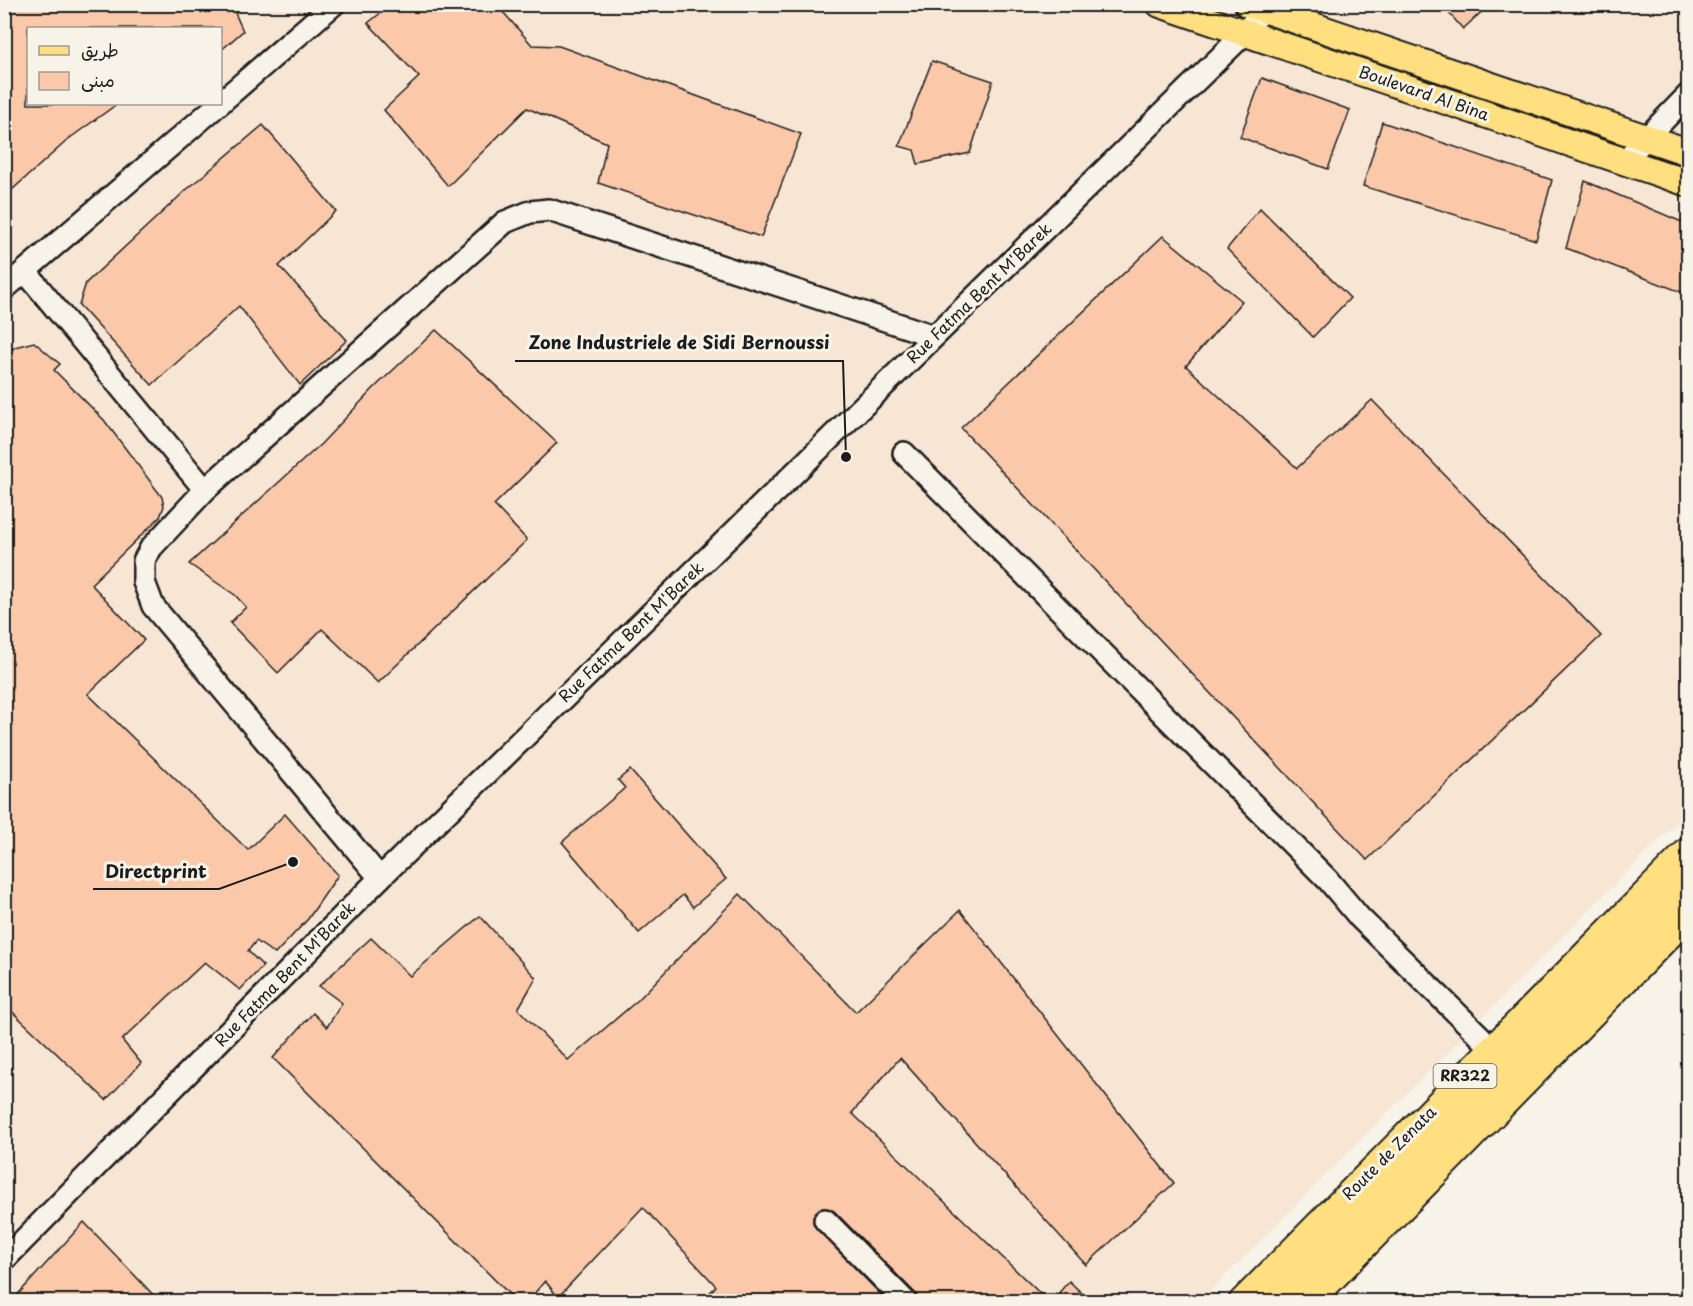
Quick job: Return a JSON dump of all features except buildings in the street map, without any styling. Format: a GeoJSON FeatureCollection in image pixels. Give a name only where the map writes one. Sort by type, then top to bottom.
{"type":"FeatureCollection","features":[{"type":"Feature","properties":{"kind":"main road","name":"Boulevard Al Bina"},"geometry":{"type":"LineString","coordinates":[[1160,4],[1689,183]]}},
{"type":"Feature","properties":{"kind":"main road","name":"Boulevard Al Bina"},"geometry":{"type":"LineString","coordinates":[[1255,7],[1689,152]]}},
{"type":"Feature","properties":{"kind":"main road","name":"Route de Zenata"},"geometry":{"type":"LineString","coordinates":[[1242,1302],[1689,851]]}},
{"type":"Feature","properties":{"kind":"main road","name":"Route de Zenata"},"geometry":{"type":"LineString","coordinates":[[1257,1302],[1689,862]]}},
{"type":"Feature","properties":{"kind":"main road","name":"Route de Zenata"},"geometry":{"type":"LineString","coordinates":[[1278,1302],[1689,883]]}},
{"type":"Feature","properties":{"kind":"main road","name":"RR322"},"geometry":{"type":"LineString","coordinates":[[1309,1302],[1689,916]]}},
{"type":"Feature","properties":{"kind":"lane"},"geometry":{"type":"LineString","coordinates":[[222,101],[334,4]]}},
{"type":"Feature","properties":{"kind":"lane","name":"Rue Fatma Bent M'Barek"},"geometry":{"type":"LineString","coordinates":[[4,1260],[380,878],[1245,33],[1255,7]]}},
{"type":"Feature","properties":{"kind":"lane"},"geometry":{"type":"LineString","coordinates":[[1625,160],[1689,95]]}},
{"type":"Feature","properties":{"kind":"lane"},"geometry":{"type":"LineString","coordinates":[[4,289],[218,105]]}},
{"type":"Feature","properties":{"kind":"lane"},"geometry":{"type":"LineString","coordinates":[[380,878],[153,606],[144,582],[144,561],[151,548],[205,490],[505,222],[530,212],[549,210],[934,336]]}},
{"type":"Feature","properties":{"kind":"lane"},"geometry":{"type":"LineString","coordinates":[[25,271],[205,490]]}},
{"type":"Feature","properties":{"kind":"lane"},"geometry":{"type":"LineString","coordinates":[[904,453],[1328,880],[1360,918],[1492,1048]]}},
{"type":"Feature","properties":{"kind":"lane"},"geometry":{"type":"LineString","coordinates":[[825,1221],[906,1302]]}},
{"type":"Feature","properties":{"kind":"shaded area"},"geometry":{"type":"Polygon","coordinates":[[[5,5],[1688,5],[1688,811],[1201,1301],[5,1302],[5,5]]]}},
{"type":"Feature","properties":{"kind":"place","name":"Zone Industriele de Sidi Bernoussi"},"geometry":{"type":"Point","coordinates":[846,457]}},
{"type":"Feature","properties":{"kind":"place","name":"Directprint"},"geometry":{"type":"Point","coordinates":[293,862]}}]}
